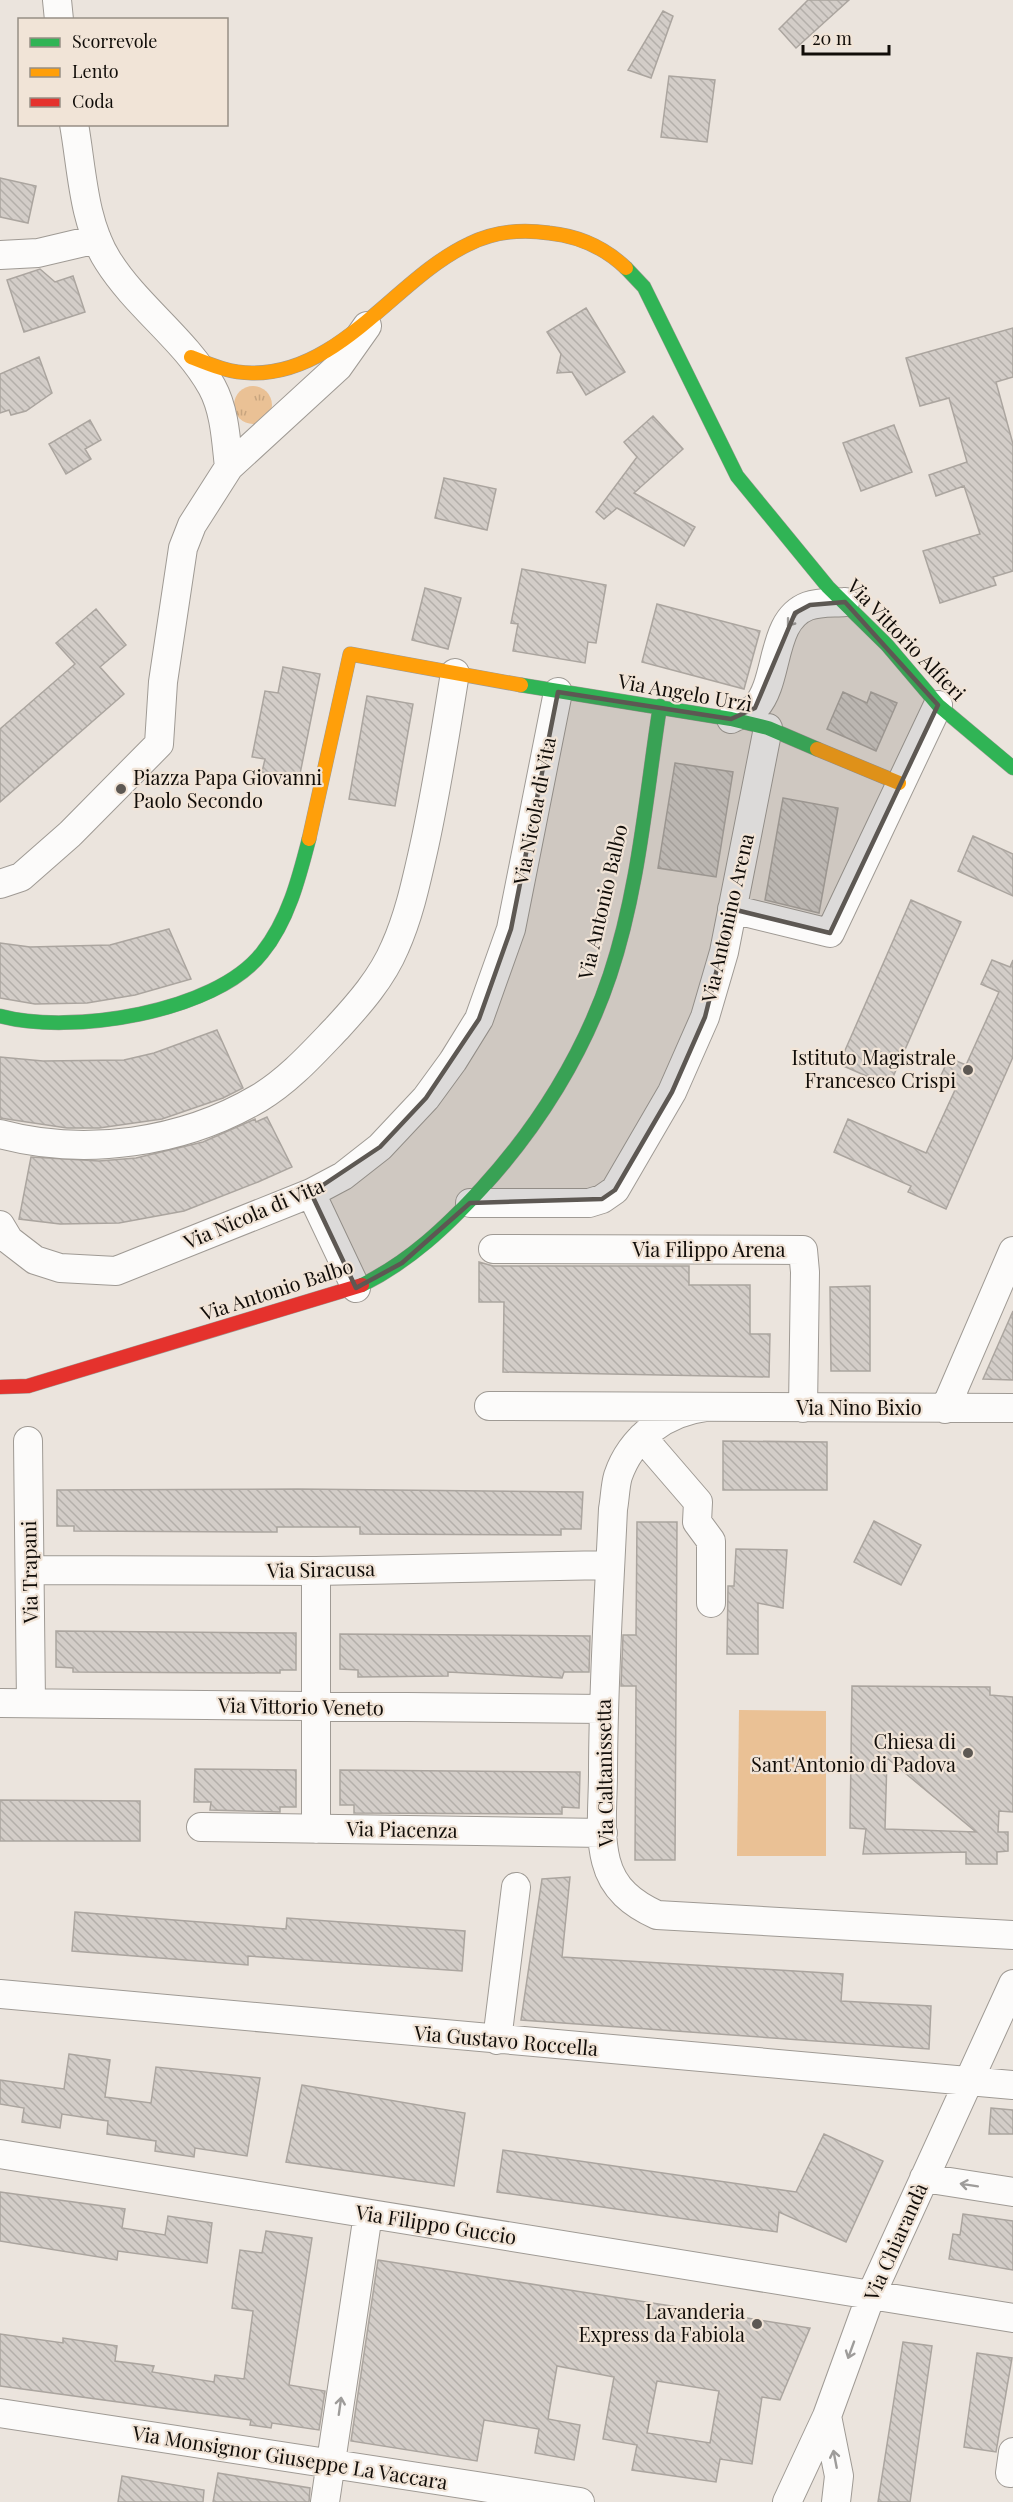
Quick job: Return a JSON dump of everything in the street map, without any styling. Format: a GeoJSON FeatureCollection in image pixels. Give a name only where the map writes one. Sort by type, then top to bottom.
{"type":"FeatureCollection","features":[{"type":"Feature","properties":{"kind":"street"},"geometry":{"type":"LineString","coordinates":[[57,0],[60,18]]}},
{"type":"Feature","properties":{"kind":"street"},"geometry":{"type":"LineString","coordinates":[[74,126],[90,219],[97,239],[107,261],[148,313],[191,357],[213,388],[224,422],[229,467]]}},
{"type":"Feature","properties":{"kind":"street","name":"Via Vittorio Alfieri"},"geometry":{"type":"LineString","coordinates":[[191,357],[213,370],[247,374],[283,370],[321,355],[373,317],[448,255],[478,239],[518,230],[555,233],[591,243],[622,261],[644,287],[737,476],[828,587],[887,645],[938,705],[1013,768]]}},
{"type":"Feature","properties":{"kind":"street"},"geometry":{"type":"LineString","coordinates":[[0,255],[38,253],[97,239]]}},
{"type":"Feature","properties":{"kind":"street"},"geometry":{"type":"LineString","coordinates":[[0,884],[21,877],[46,855],[159,744],[164,682],[183,548],[192,525],[229,467],[338,367],[373,317]]}},
{"type":"Feature","properties":{"kind":"street"},"geometry":{"type":"LineString","coordinates":[[731,719],[755,708],[765,688],[786,628],[795,613],[810,605],[845,602]]}},
{"type":"Feature","properties":{"kind":"street","name":"Via Angelo Urzì"},"geometry":{"type":"LineString","coordinates":[[0,1016],[57,1024],[110,1021],[159,1008],[212,989],[244,972],[265,950],[285,911],[303,863],[350,654],[558,692],[660,706],[731,719],[768,728],[899,783]]}},
{"type":"Feature","properties":{"kind":"street"},"geometry":{"type":"LineString","coordinates":[[0,1134],[60,1145],[86,1146],[136,1141],[170,1134],[203,1124],[260,1097],[314,1053],[363,1000],[394,949],[410,908],[429,824],[455,672]]}},
{"type":"Feature","properties":{"kind":"street","name":"Via Nicola di Vita"},"geometry":{"type":"LineString","coordinates":[[0,1225],[9,1240],[34,1260],[60,1268],[116,1271],[311,1193],[343,1176],[380,1147],[426,1098],[453,1061],[479,1019],[511,929],[558,692]]}},
{"type":"Feature","properties":{"kind":"street"},"geometry":{"type":"LineString","coordinates":[[732,909],[831,933],[899,783],[938,705]]}},
{"type":"Feature","properties":{"kind":"street","name":"Via Antonio Balbo"},"geometry":{"type":"LineString","coordinates":[[0,1387],[28,1386],[356,1288],[402,1263],[470,1203],[533,1123],[574,1059],[598,1007],[617,945],[634,869],[660,706]]}},
{"type":"Feature","properties":{"kind":"street","name":"Via Antonino Arena"},"geometry":{"type":"LineString","coordinates":[[470,1203],[589,1203],[602,1199],[615,1190],[672,1092],[705,1017],[724,952],[768,728]]}},
{"type":"Feature","properties":{"kind":"street"},"geometry":{"type":"LineString","coordinates":[[311,1193],[356,1288]]}},
{"type":"Feature","properties":{"kind":"street","name":"Via Filippo Arena"},"geometry":{"type":"LineString","coordinates":[[493,1249],[803,1250],[805,1272],[803,1408]]}},
{"type":"Feature","properties":{"kind":"street"},"geometry":{"type":"LineString","coordinates":[[945,1409],[1013,1251]]}},
{"type":"Feature","properties":{"kind":"street"},"geometry":{"type":"LineString","coordinates":[[489,1406],[705,1407]]}},
{"type":"Feature","properties":{"kind":"street","name":"Via Nino Bixio"},"geometry":{"type":"LineString","coordinates":[[705,1407],[1013,1408]]}},
{"type":"Feature","properties":{"kind":"street","name":"Via Caltanissetta"},"geometry":{"type":"LineString","coordinates":[[705,1407],[673,1415],[642,1437],[630,1450],[618,1477],[610,1564],[603,1709],[603,1833],[606,1861],[618,1888],[636,1905],[657,1915],[1013,1935]]}},
{"type":"Feature","properties":{"kind":"street"},"geometry":{"type":"LineString","coordinates":[[642,1437],[698,1502],[697,1522],[711,1541],[711,1603]]}},
{"type":"Feature","properties":{"kind":"street","name":"Via Trapani"},"geometry":{"type":"LineString","coordinates":[[28,1441],[32,1703]]}},
{"type":"Feature","properties":{"kind":"street","name":"Via Siracusa"},"geometry":{"type":"LineString","coordinates":[[31,1570],[316,1571],[610,1564]]}},
{"type":"Feature","properties":{"kind":"street"},"geometry":{"type":"LineString","coordinates":[[316,1571],[316,1829]]}},
{"type":"Feature","properties":{"kind":"street","name":"Via Vittorio Veneto"},"geometry":{"type":"LineString","coordinates":[[0,1703],[603,1709]]}},
{"type":"Feature","properties":{"kind":"street","name":"Via Piacenza"},"geometry":{"type":"LineString","coordinates":[[201,1827],[603,1833]]}},
{"type":"Feature","properties":{"kind":"street"},"geometry":{"type":"LineString","coordinates":[[497,2040],[516,1887]]}},
{"type":"Feature","properties":{"kind":"street","name":"Via Chiarandà"},"geometry":{"type":"LineString","coordinates":[[787,2502],[827,2416],[871,2295],[1013,1984]]}},
{"type":"Feature","properties":{"kind":"street","name":"Via Gustavo Roccella"},"geometry":{"type":"LineString","coordinates":[[0,1994],[1013,2085]]}},
{"type":"Feature","properties":{"kind":"street","name":"Via Filippo Guccio"},"geometry":{"type":"LineString","coordinates":[[0,2154],[1013,2318]]}},
{"type":"Feature","properties":{"kind":"street"},"geometry":{"type":"LineString","coordinates":[[924,2178],[1013,2192]]}},
{"type":"Feature","properties":{"kind":"street"},"geometry":{"type":"LineString","coordinates":[[325,2502],[368,2214]]}},
{"type":"Feature","properties":{"kind":"street","name":"Via Monsignor Giuseppe La Vaccara"},"geometry":{"type":"LineString","coordinates":[[0,2413],[580,2502]]}},
{"type":"Feature","properties":{"kind":"street"},"geometry":{"type":"LineString","coordinates":[[827,2416],[839,2476],[836,2502]]}},
{"type":"Feature","properties":{"kind":"highlighted area"},"geometry":{"type":"Polygon","coordinates":[[[845,602],[938,705],[830,933],[732,909],[705,1017],[672,1092],[615,1190],[602,1199],[470,1203],[402,1263],[356,1288],[311,1193],[380,1147],[426,1098],[479,1019],[511,929],[558,692],[731,719],[755,708],[795,613],[810,605],[845,602]]]}},
{"type":"Feature","properties":{"kind":"green space"},"geometry":{"type":"Polygon","coordinates":[[[253,386],[267,391],[272,405],[267,419],[253,424],[239,419],[234,405],[239,391],[253,386]]]}},
{"type":"Feature","properties":{"kind":"green space"},"geometry":{"type":"Polygon","coordinates":[[[739,1710],[826,1711],[826,1856],[737,1856],[739,1710]]]}},
{"type":"Feature","properties":{"kind":"building"},"geometry":{"type":"Polygon","coordinates":[[[808,0],[849,0],[796,48],[779,29],[808,0]]]}},
{"type":"Feature","properties":{"kind":"building"},"geometry":{"type":"Polygon","coordinates":[[[663,11],[673,16],[651,78],[628,70],[663,11]]]}},
{"type":"Feature","properties":{"kind":"building"},"geometry":{"type":"Polygon","coordinates":[[[669,76],[715,80],[707,142],[661,137],[669,76]]]}},
{"type":"Feature","properties":{"kind":"building"},"geometry":{"type":"Polygon","coordinates":[[[0,178],[36,186],[28,223],[0,217],[0,178]]]}},
{"type":"Feature","properties":{"kind":"building"},"geometry":{"type":"Polygon","coordinates":[[[40,269],[55,282],[73,276],[85,312],[24,332],[7,280],[40,269]]]}},
{"type":"Feature","properties":{"kind":"building"},"geometry":{"type":"Polygon","coordinates":[[[586,308],[625,372],[586,395],[572,372],[557,373],[561,354],[547,332],[586,308]]]}},
{"type":"Feature","properties":{"kind":"building"},"geometry":{"type":"Polygon","coordinates":[[[1013,328],[1013,377],[996,382],[1013,444],[1013,571],[993,577],[996,585],[940,603],[923,551],[980,534],[964,486],[936,496],[929,475],[967,462],[949,398],[920,406],[906,358],[1013,328]]]}},
{"type":"Feature","properties":{"kind":"building"},"geometry":{"type":"Polygon","coordinates":[[[39,357],[52,393],[26,411],[11,415],[9,410],[0,413],[0,374],[39,357]]]}},
{"type":"Feature","properties":{"kind":"building"},"geometry":{"type":"Polygon","coordinates":[[[653,416],[683,449],[634,493],[695,527],[684,546],[617,508],[604,519],[596,512],[637,457],[624,442],[653,416]]]}},
{"type":"Feature","properties":{"kind":"building"},"geometry":{"type":"Polygon","coordinates":[[[90,420],[101,440],[85,449],[91,459],[66,474],[49,444],[90,420]]]}},
{"type":"Feature","properties":{"kind":"building"},"geometry":{"type":"Polygon","coordinates":[[[894,425],[912,472],[861,491],[843,443],[894,425]]]}},
{"type":"Feature","properties":{"kind":"building"},"geometry":{"type":"Polygon","coordinates":[[[444,478],[496,489],[487,530],[435,518],[444,478]]]}},
{"type":"Feature","properties":{"kind":"building"},"geometry":{"type":"Polygon","coordinates":[[[522,569],[606,585],[596,643],[588,642],[585,663],[513,651],[518,624],[511,623],[522,569]]]}},
{"type":"Feature","properties":{"kind":"building"},"geometry":{"type":"Polygon","coordinates":[[[425,588],[461,598],[448,649],[412,640],[425,588]]]}},
{"type":"Feature","properties":{"kind":"building"},"geometry":{"type":"Polygon","coordinates":[[[657,604],[760,631],[744,689],[642,662],[657,604]]]}},
{"type":"Feature","properties":{"kind":"building"},"geometry":{"type":"Polygon","coordinates":[[[96,609],[126,645],[100,667],[124,694],[0,802],[0,729],[75,664],[56,643],[96,609]]]}},
{"type":"Feature","properties":{"kind":"building"},"geometry":{"type":"Polygon","coordinates":[[[283,667],[320,674],[299,779],[262,772],[265,759],[252,757],[265,691],[278,693],[283,667]]]}},
{"type":"Feature","properties":{"kind":"building"},"geometry":{"type":"Polygon","coordinates":[[[843,692],[867,703],[871,692],[897,703],[876,751],[827,729],[843,692]]]}},
{"type":"Feature","properties":{"kind":"building"},"geometry":{"type":"Polygon","coordinates":[[[367,696],[413,704],[395,806],[349,799],[367,696]]]}},
{"type":"Feature","properties":{"kind":"building"},"geometry":{"type":"Polygon","coordinates":[[[675,763],[733,772],[716,877],[658,868],[675,763]]]}},
{"type":"Feature","properties":{"kind":"building"},"geometry":{"type":"Polygon","coordinates":[[[783,798],[838,808],[819,913],[765,900],[783,798]]]}},
{"type":"Feature","properties":{"kind":"building"},"geometry":{"type":"Polygon","coordinates":[[[973,836],[1013,854],[1013,896],[958,871],[973,836]]]}},
{"type":"Feature","properties":{"kind":"building"},"geometry":{"type":"Polygon","coordinates":[[[911,900],[961,922],[889,1086],[839,1064],[911,900]]]}},
{"type":"Feature","properties":{"kind":"building"},"geometry":{"type":"Polygon","coordinates":[[[169,929],[191,979],[135,995],[87,1003],[35,1004],[0,998],[0,943],[30,947],[110,945],[169,929]]]}},
{"type":"Feature","properties":{"kind":"building"},"geometry":{"type":"Polygon","coordinates":[[[992,960],[1010,967],[1013,960],[1013,1057],[946,1209],[908,1192],[911,1186],[834,1152],[848,1119],[926,1153],[955,1090],[938,1082],[949,1058],[966,1065],[999,992],[981,984],[992,960]]]}},
{"type":"Feature","properties":{"kind":"building"},"geometry":{"type":"Polygon","coordinates":[[[217,1030],[243,1088],[223,1098],[162,1119],[99,1128],[67,1128],[0,1118],[0,1057],[43,1061],[124,1060],[154,1053],[217,1030]]]}},
{"type":"Feature","properties":{"kind":"building"},"geometry":{"type":"Polygon","coordinates":[[[267,1117],[292,1167],[258,1182],[184,1211],[119,1223],[60,1224],[19,1219],[31,1157],[99,1161],[136,1158],[203,1142],[255,1119],[256,1122],[267,1117]]]}},
{"type":"Feature","properties":{"kind":"building"},"geometry":{"type":"Polygon","coordinates":[[[479,1262],[493,1266],[689,1266],[689,1285],[750,1285],[750,1334],[770,1334],[769,1377],[503,1372],[504,1302],[479,1302],[479,1262]]]}},
{"type":"Feature","properties":{"kind":"building"},"geometry":{"type":"Polygon","coordinates":[[[870,1286],[870,1371],[831,1371],[830,1287],[870,1286]]]}},
{"type":"Feature","properties":{"kind":"building"},"geometry":{"type":"Polygon","coordinates":[[[1013,1311],[1013,1380],[983,1379],[1013,1311]]]}},
{"type":"Feature","properties":{"kind":"building"},"geometry":{"type":"Polygon","coordinates":[[[723,1441],[827,1442],[827,1490],[723,1490],[723,1441]]]}},
{"type":"Feature","properties":{"kind":"building"},"geometry":{"type":"Polygon","coordinates":[[[298,1489],[583,1492],[581,1529],[561,1529],[561,1535],[360,1534],[360,1527],[277,1527],[277,1532],[74,1531],[74,1526],[57,1526],[57,1490],[298,1489]]]}},
{"type":"Feature","properties":{"kind":"building"},"geometry":{"type":"Polygon","coordinates":[[[874,1521],[921,1545],[901,1585],[854,1562],[874,1521]]]}},
{"type":"Feature","properties":{"kind":"building"},"geometry":{"type":"Polygon","coordinates":[[[637,1522],[677,1522],[675,1860],[635,1860],[636,1686],[621,1686],[623,1635],[636,1635],[637,1522]]]}},
{"type":"Feature","properties":{"kind":"building"},"geometry":{"type":"Polygon","coordinates":[[[736,1549],[787,1550],[783,1608],[758,1603],[758,1654],[727,1654],[728,1586],[734,1586],[736,1549]]]}},
{"type":"Feature","properties":{"kind":"building"},"geometry":{"type":"Polygon","coordinates":[[[56,1631],[296,1633],[296,1670],[280,1670],[280,1673],[73,1672],[73,1668],[56,1667],[56,1631]]]}},
{"type":"Feature","properties":{"kind":"building"},"geometry":{"type":"Polygon","coordinates":[[[340,1634],[590,1636],[589,1672],[564,1672],[562,1678],[448,1672],[448,1676],[358,1677],[358,1670],[340,1669],[340,1634]]]}},
{"type":"Feature","properties":{"kind":"building"},"geometry":{"type":"Polygon","coordinates":[[[852,1686],[990,1687],[990,1695],[1013,1697],[1013,1812],[999,1811],[998,1832],[1008,1832],[1008,1851],[997,1852],[997,1864],[966,1864],[966,1852],[863,1854],[866,1829],[850,1828],[852,1686]],[[887,1758],[885,1829],[976,1832],[887,1758]]]}},
{"type":"Feature","properties":{"kind":"building"},"geometry":{"type":"Polygon","coordinates":[[[195,1769],[296,1770],[296,1807],[280,1807],[280,1812],[210,1810],[211,1802],[194,1802],[195,1769]]]}},
{"type":"Feature","properties":{"kind":"building"},"geometry":{"type":"Polygon","coordinates":[[[340,1770],[580,1772],[579,1808],[562,1807],[562,1814],[354,1813],[354,1805],[340,1805],[340,1770]]]}},
{"type":"Feature","properties":{"kind":"building"},"geometry":{"type":"Polygon","coordinates":[[[0,1800],[140,1801],[140,1841],[0,1841],[0,1800]]]}},
{"type":"Feature","properties":{"kind":"building"},"geometry":{"type":"Polygon","coordinates":[[[570,1877],[562,1957],[843,1974],[841,2001],[931,2006],[929,2049],[521,2020],[542,1879],[570,1877]]]}},
{"type":"Feature","properties":{"kind":"building"},"geometry":{"type":"Polygon","coordinates":[[[75,1912],[286,1929],[287,1918],[465,1931],[462,1971],[248,1956],[248,1965],[72,1951],[75,1912]]]}},
{"type":"Feature","properties":{"kind":"building"},"geometry":{"type":"Polygon","coordinates":[[[69,2054],[110,2060],[105,2097],[151,2103],[156,2067],[260,2078],[247,2156],[195,2148],[194,2157],[155,2151],[156,2141],[107,2134],[108,2121],[62,2114],[60,2128],[22,2122],[24,2108],[0,2104],[0,2080],[64,2089],[69,2054]]]}},
{"type":"Feature","properties":{"kind":"building"},"geometry":{"type":"Polygon","coordinates":[[[302,2085],[465,2113],[454,2186],[286,2162],[302,2085]]]}},
{"type":"Feature","properties":{"kind":"building"},"geometry":{"type":"Polygon","coordinates":[[[991,2108],[1013,2110],[1013,2134],[989,2134],[991,2108]]]}},
{"type":"Feature","properties":{"kind":"building"},"geometry":{"type":"Polygon","coordinates":[[[824,2134],[883,2161],[846,2242],[779,2212],[777,2232],[497,2192],[503,2150],[796,2192],[824,2134]]]}},
{"type":"Feature","properties":{"kind":"building"},"geometry":{"type":"Polygon","coordinates":[[[0,2192],[125,2209],[122,2228],[165,2235],[168,2216],[212,2223],[207,2263],[118,2251],[117,2260],[0,2241],[0,2192]]]}},
{"type":"Feature","properties":{"kind":"building"},"geometry":{"type":"Polygon","coordinates":[[[963,2214],[1013,2221],[1013,2270],[949,2259],[953,2234],[960,2235],[963,2214]]]}},
{"type":"Feature","properties":{"kind":"building"},"geometry":{"type":"Polygon","coordinates":[[[266,2231],[312,2238],[289,2385],[325,2391],[319,2430],[272,2423],[271,2428],[250,2425],[251,2420],[0,2386],[0,2334],[63,2343],[63,2338],[117,2346],[115,2361],[154,2366],[152,2372],[214,2382],[215,2375],[244,2379],[253,2311],[232,2308],[240,2250],[262,2253],[266,2231]]]}},
{"type":"Feature","properties":{"kind":"building"},"geometry":{"type":"Polygon","coordinates":[[[378,2260],[810,2328],[780,2400],[762,2397],[752,2464],[720,2459],[716,2482],[632,2470],[637,2445],[603,2439],[614,2377],[557,2366],[548,2419],[580,2425],[574,2460],[535,2453],[539,2429],[484,2420],[477,2461],[351,2441],[378,2260]],[[657,2381],[647,2433],[710,2443],[719,2391],[657,2381]]]}},
{"type":"Feature","properties":{"kind":"building"},"geometry":{"type":"Polygon","coordinates":[[[903,2342],[932,2346],[910,2502],[878,2502],[903,2342]]]}},
{"type":"Feature","properties":{"kind":"building"},"geometry":{"type":"Polygon","coordinates":[[[977,2353],[1012,2358],[996,2452],[964,2447],[977,2353]]]}},
{"type":"Feature","properties":{"kind":"building"},"geometry":{"type":"Polygon","coordinates":[[[218,2473],[310,2488],[309,2502],[213,2502],[218,2473]]]}},
{"type":"Feature","properties":{"kind":"building"},"geometry":{"type":"Polygon","coordinates":[[[122,2476],[204,2490],[203,2502],[118,2502],[122,2476]]]}},
{"type":"Feature","properties":{"kind":"traffic: fast"},"geometry":{"type":"LineString","coordinates":[[626,268],[644,287],[737,476],[828,587],[887,645],[938,705],[1013,768]]}},
{"type":"Feature","properties":{"kind":"traffic: fast"},"geometry":{"type":"LineString","coordinates":[[521,685],[731,719],[768,728],[817,749]]}},
{"type":"Feature","properties":{"kind":"traffic: fast"},"geometry":{"type":"LineString","coordinates":[[362,1285],[412,1254],[455,1216],[482,1188],[522,1140],[573,1061],[599,1004],[620,942],[635,875],[660,706]]}},
{"type":"Feature","properties":{"kind":"traffic: fast"},"geometry":{"type":"LineString","coordinates":[[0,1016],[29,1021],[64,1023],[101,1020],[140,1014],[177,1004],[211,991],[240,974],[271,941],[292,899],[309,839]]}},
{"type":"Feature","properties":{"kind":"traffic: slow"},"geometry":{"type":"LineString","coordinates":[[191,357],[213,366],[244,373],[284,369],[313,358],[341,342],[442,259],[469,244],[498,234],[528,231],[571,237],[600,249],[626,268]]}},
{"type":"Feature","properties":{"kind":"traffic: slow"},"geometry":{"type":"LineString","coordinates":[[309,839],[350,654],[521,685]]}},
{"type":"Feature","properties":{"kind":"traffic: slow"},"geometry":{"type":"LineString","coordinates":[[817,749],[899,783]]}},
{"type":"Feature","properties":{"kind":"traffic: jam"},"geometry":{"type":"LineString","coordinates":[[0,1387],[28,1386],[362,1285]]}},
{"type":"Feature","properties":{"kind":"place","name":"Piazza Papa Giovanni Paolo Secondo"},"geometry":{"type":"Point","coordinates":[121,789]}},
{"type":"Feature","properties":{"kind":"place","name":"Istituto Magistrale Francesco Crispi"},"geometry":{"type":"Point","coordinates":[968,1070]}},
{"type":"Feature","properties":{"kind":"place","name":"Chiesa di Sant'Antonio di Padova"},"geometry":{"type":"Point","coordinates":[968,1753]}},
{"type":"Feature","properties":{"kind":"place","name":"Lavanderia Express da Fabiola"},"geometry":{"type":"Point","coordinates":[757,2324]}}]}
